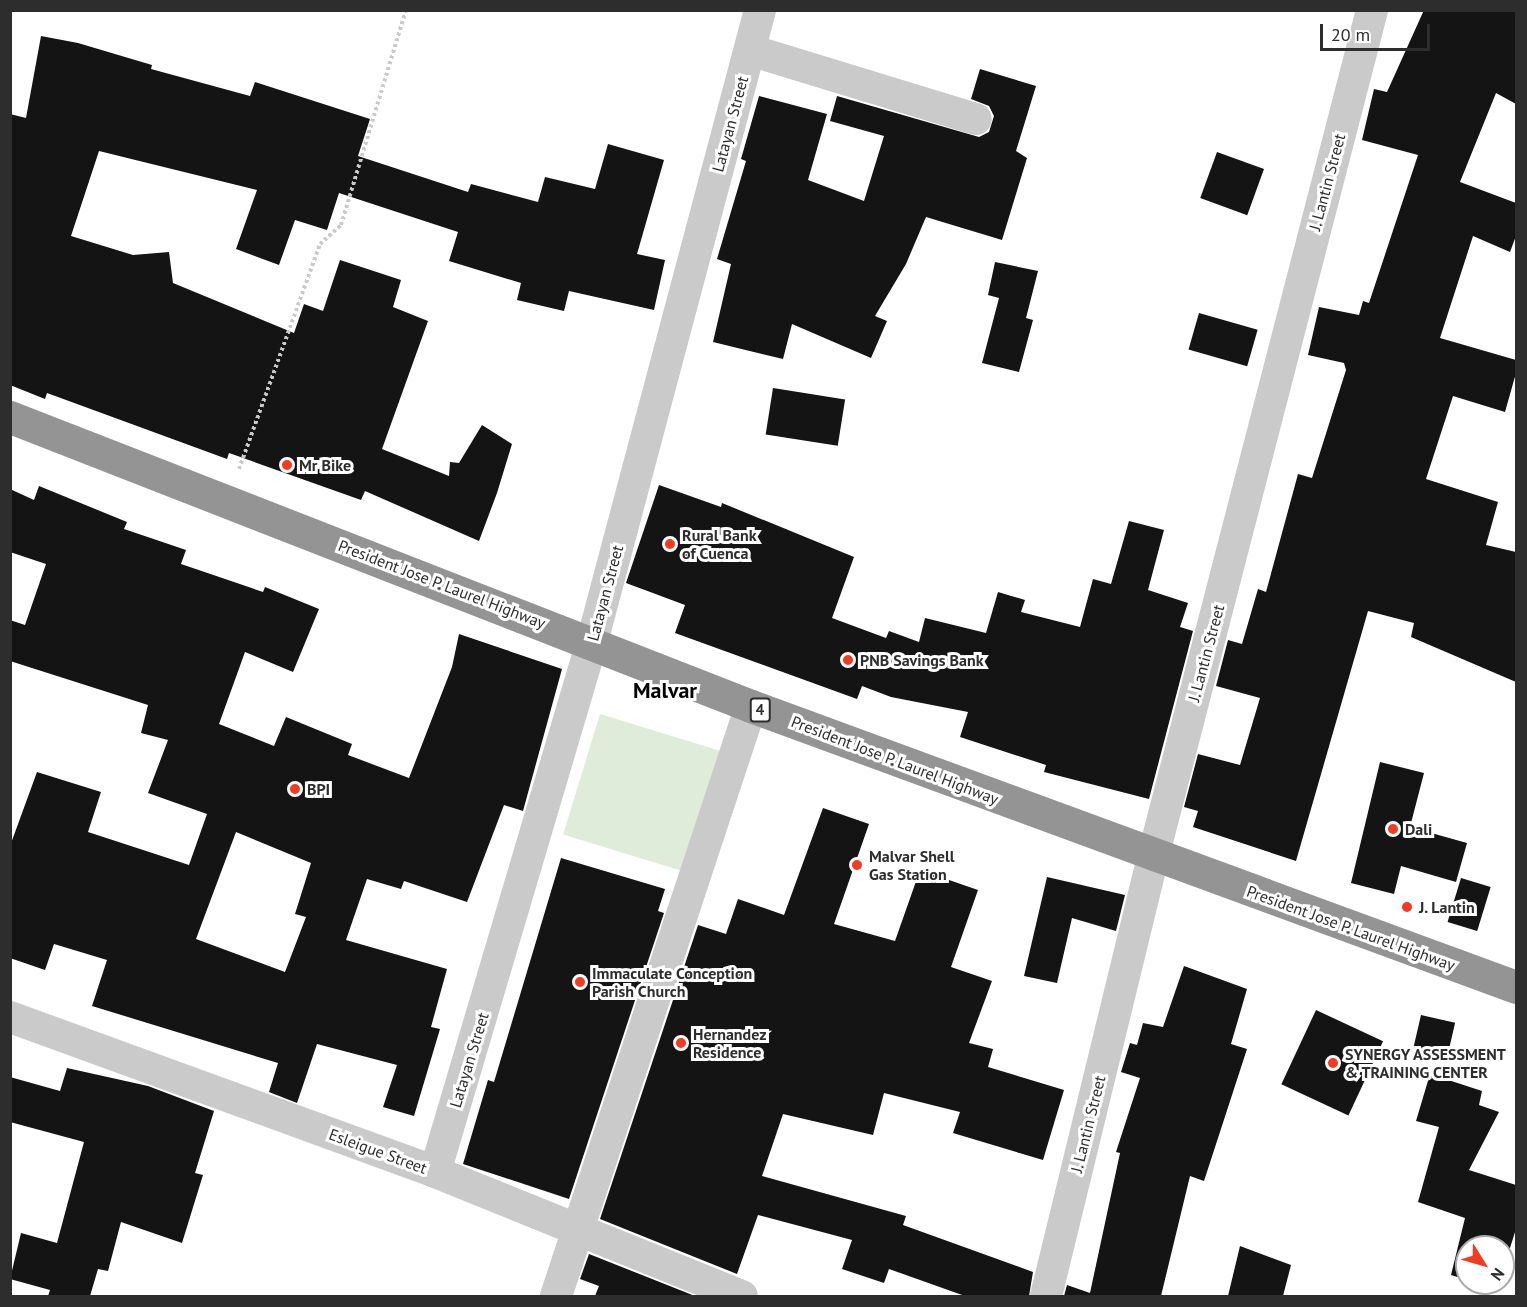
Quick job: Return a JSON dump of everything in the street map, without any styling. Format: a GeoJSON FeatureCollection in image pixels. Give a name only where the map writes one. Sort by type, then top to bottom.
{"type":"FeatureCollection","features":[{"type":"Feature","properties":{"kind":"highway","name":"President Jose P. Laurel Highway"},"geometry":{"type":"LineString","coordinates":[[10,417],[592,642],[751,706],[1153,857],[1516,987]]}},
{"type":"Feature","properties":{"kind":"street","name":"Latayan Street"},"geometry":{"type":"LineString","coordinates":[[435,1172],[592,642],[760,10]]}},
{"type":"Feature","properties":{"kind":"street","name":"J. Lantin Street"},"geometry":{"type":"LineString","coordinates":[[1046,1296],[1153,857],[1372,10]]}},
{"type":"Feature","properties":{"kind":"street"},"geometry":{"type":"LineString","coordinates":[[750,50],[976,119]]}},
{"type":"Feature","properties":{"kind":"street"},"geometry":{"type":"LineString","coordinates":[[556,1296],[751,706]]}},
{"type":"Feature","properties":{"kind":"street","name":"Esleigue Street"},"geometry":{"type":"LineString","coordinates":[[10,1017],[435,1172],[742,1296]]}},
{"type":"Feature","properties":{"kind":"path"},"geometry":{"type":"LineString","coordinates":[[228,501],[298,297],[320,244],[341,225],[406,10]]}},
{"type":"Feature","properties":{"kind":"green space"},"geometry":{"type":"Polygon","coordinates":[[[600,714],[722,751],[686,872],[563,834],[600,714]]]}},
{"type":"Feature","properties":{"kind":"building"},"geometry":{"type":"Polygon","coordinates":[[[1424,10],[1516,10],[1516,104],[1496,93],[1460,182],[1516,203],[1516,236],[1510,252],[1473,236],[1440,338],[1516,360],[1516,373],[1505,412],[1453,396],[1426,479],[1498,502],[1486,545],[1516,552],[1516,682],[1411,637],[1414,623],[1368,611],[1296,861],[1193,827],[1198,811],[1184,807],[1198,754],[1240,765],[1260,698],[1216,686],[1228,640],[1242,644],[1258,589],[1266,592],[1298,474],[1312,478],[1346,370],[1344,363],[1308,355],[1319,307],[1359,315],[1363,301],[1369,303],[1418,155],[1362,140],[1374,89],[1387,92],[1424,10]]]}},
{"type":"Feature","properties":{"kind":"building"},"geometry":{"type":"Polygon","coordinates":[[[41,36],[78,43],[152,65],[151,69],[250,96],[255,82],[370,119],[358,156],[468,192],[471,184],[538,202],[545,177],[595,189],[608,144],[664,160],[637,254],[665,260],[654,310],[569,291],[564,311],[517,300],[521,283],[449,261],[458,232],[339,193],[327,230],[295,220],[279,265],[236,249],[257,190],[99,151],[71,236],[133,255],[169,252],[173,283],[294,333],[304,304],[323,311],[340,260],[401,280],[393,307],[428,321],[382,449],[449,476],[450,462],[459,463],[482,425],[512,444],[479,541],[365,491],[361,500],[229,453],[227,459],[47,393],[45,399],[10,385],[10,114],[26,118],[41,36]]]}},
{"type":"Feature","properties":{"kind":"building"},"geometry":{"type":"Polygon","coordinates":[[[980,69],[1036,86],[1016,151],[1027,158],[1002,240],[926,217],[906,264],[875,316],[887,321],[871,358],[792,324],[783,359],[713,342],[731,264],[717,259],[746,161],[741,159],[759,96],[827,114],[808,180],[864,201],[884,136],[830,121],[837,96],[979,137],[989,132],[994,116],[989,106],[971,99],[980,69]]]}},
{"type":"Feature","properties":{"kind":"building"},"geometry":{"type":"Polygon","coordinates":[[[1217,152],[1264,169],[1247,215],[1200,198],[1217,152]]]}},
{"type":"Feature","properties":{"kind":"building"},"geometry":{"type":"Polygon","coordinates":[[[995,262],[1038,271],[1026,318],[1033,320],[1019,372],[982,363],[999,298],[988,295],[995,262]]]}},
{"type":"Feature","properties":{"kind":"building"},"geometry":{"type":"Polygon","coordinates":[[[1199,313],[1258,330],[1247,366],[1189,350],[1199,313]]]}},
{"type":"Feature","properties":{"kind":"building"},"geometry":{"type":"Polygon","coordinates":[[[773,388],[845,399],[838,446],[766,434],[773,388]]]}},
{"type":"Feature","properties":{"kind":"building"},"geometry":{"type":"Polygon","coordinates":[[[659,485],[721,507],[722,503],[854,557],[832,618],[886,638],[889,631],[919,642],[925,618],[986,633],[998,592],[1025,600],[1021,612],[1080,627],[1093,579],[1111,584],[1129,521],[1164,530],[1148,590],[1188,603],[1180,627],[1193,631],[1149,799],[1044,772],[1046,765],[960,737],[968,712],[891,697],[862,686],[857,699],[675,633],[685,605],[626,583],[659,485]]]}},
{"type":"Feature","properties":{"kind":"building"},"geometry":{"type":"Polygon","coordinates":[[[39,486],[127,522],[124,529],[186,550],[181,564],[263,592],[265,587],[319,609],[293,672],[245,652],[219,724],[274,746],[286,717],[352,744],[348,755],[409,778],[452,667],[459,634],[562,669],[523,811],[504,805],[467,902],[404,881],[401,889],[367,879],[346,940],[447,969],[431,1027],[440,1029],[414,1116],[383,1107],[397,1065],[317,1044],[297,1103],[269,1092],[278,1063],[92,1006],[107,960],[54,944],[45,970],[10,958],[10,846],[37,772],[101,792],[88,832],[189,865],[207,814],[148,793],[168,740],[141,733],[148,705],[10,661],[10,620],[25,625],[46,564],[10,552],[10,489],[34,500],[39,486]],[[236,832],[196,939],[285,972],[306,917],[295,914],[311,863],[236,832]]]}},
{"type":"Feature","properties":{"kind":"building"},"geometry":{"type":"Polygon","coordinates":[[[1380,762],[1424,773],[1410,827],[1467,843],[1456,882],[1401,866],[1394,894],[1351,883],[1380,762]]]}},
{"type":"Feature","properties":{"kind":"building"},"geometry":{"type":"Polygon","coordinates":[[[823,808],[869,824],[834,924],[895,941],[920,870],[978,890],[951,967],[992,981],[969,1043],[993,1049],[988,1067],[1064,1090],[1043,1160],[953,1133],[960,1112],[884,1093],[873,1135],[783,1114],[762,1176],[906,1216],[903,1225],[1033,1272],[1029,1296],[965,1296],[889,1269],[884,1283],[842,1269],[852,1240],[758,1215],[737,1274],[600,1219],[698,925],[726,934],[738,899],[784,915],[823,808]]]}},
{"type":"Feature","properties":{"kind":"building","name":"Immaculate Conception Parish Church"},"geometry":{"type":"Polygon","coordinates":[[[561,858],[665,889],[658,911],[664,913],[569,1199],[463,1164],[488,1080],[494,1082],[561,858]]]}},
{"type":"Feature","properties":{"kind":"building"},"geometry":{"type":"Polygon","coordinates":[[[1047,877],[1125,895],[1116,931],[1072,918],[1057,983],[1024,976],[1047,877]]]}},
{"type":"Feature","properties":{"kind":"building"},"geometry":{"type":"Polygon","coordinates":[[[1461,878],[1491,887],[1477,931],[1448,922],[1461,878]]]}},
{"type":"Feature","properties":{"kind":"building"},"geometry":{"type":"Polygon","coordinates":[[[1184,966],[1247,989],[1231,1044],[1247,1049],[1204,1181],[1190,1176],[1161,1296],[1064,1296],[1067,1285],[1090,1293],[1120,1153],[1116,1152],[1140,1078],[1121,1072],[1130,1043],[1137,1045],[1143,1023],[1163,1027],[1184,966]]]}},
{"type":"Feature","properties":{"kind":"building","name":"SYNERGY ASSESSMENT & TRAINING CENTER"},"geometry":{"type":"Polygon","coordinates":[[[1316,1010],[1383,1041],[1348,1116],[1281,1084],[1316,1010]]]}},
{"type":"Feature","properties":{"kind":"building"},"geometry":{"type":"Polygon","coordinates":[[[1421,1015],[1455,1023],[1447,1057],[1413,1049],[1421,1015]]]}},
{"type":"Feature","properties":{"kind":"building"},"geometry":{"type":"Polygon","coordinates":[[[67,1068],[148,1086],[214,1111],[195,1173],[203,1175],[182,1243],[121,1222],[108,1271],[98,1269],[90,1296],[48,1296],[50,1290],[10,1279],[21,1233],[57,1243],[84,1142],[10,1122],[10,1077],[60,1091],[67,1068]]]}},
{"type":"Feature","properties":{"kind":"building"},"geometry":{"type":"Polygon","coordinates":[[[1430,1074],[1482,1091],[1479,1105],[1499,1112],[1469,1170],[1516,1185],[1514,1235],[1461,1235],[1465,1218],[1418,1202],[1439,1127],[1416,1121],[1430,1074]]]}},
{"type":"Feature","properties":{"kind":"building"},"geometry":{"type":"Polygon","coordinates":[[[1240,1246],[1291,1265],[1283,1296],[1228,1296],[1240,1246]]]}},
{"type":"Feature","properties":{"kind":"building"},"geometry":{"type":"Polygon","coordinates":[[[589,1254],[695,1296],[595,1296],[599,1286],[580,1279],[589,1254]]]}},
{"type":"Feature","properties":{"kind":"building"},"geometry":{"type":"Polygon","coordinates":[[[1455,1259],[1455,1276],[1451,1275],[1455,1259]]]}},
{"type":"Feature","properties":{"kind":"place","name":"Mr Bike"},"geometry":{"type":"Point","coordinates":[287,465]}},
{"type":"Feature","properties":{"kind":"place","name":"Rural Bank of Cuenca"},"geometry":{"type":"Point","coordinates":[670,544]}},
{"type":"Feature","properties":{"kind":"place","name":"PNB Savings Bank"},"geometry":{"type":"Point","coordinates":[848,660]}},
{"type":"Feature","properties":{"kind":"place","name":"BPI"},"geometry":{"type":"Point","coordinates":[295,789]}},
{"type":"Feature","properties":{"kind":"place","name":"Dali"},"geometry":{"type":"Point","coordinates":[1393,829]}},
{"type":"Feature","properties":{"kind":"place","name":"Malvar Shell Gas Station"},"geometry":{"type":"Point","coordinates":[857,865]}},
{"type":"Feature","properties":{"kind":"place","name":"J. Lantin"},"geometry":{"type":"Point","coordinates":[1407,907]}},
{"type":"Feature","properties":{"kind":"place","name":"Immaculate Conception Parish Church"},"geometry":{"type":"Point","coordinates":[580,982]}},
{"type":"Feature","properties":{"kind":"place","name":"Hernandez Residence"},"geometry":{"type":"Point","coordinates":[681,1043]}},
{"type":"Feature","properties":{"kind":"place","name":"SYNERGY ASSESSMENT & TRAINING CENTER"},"geometry":{"type":"Point","coordinates":[1333,1063]}},
{"type":"Feature","properties":{"kind":"district","name":"Malvar"},"geometry":{"type":"Point","coordinates":[665,691]}}]}
